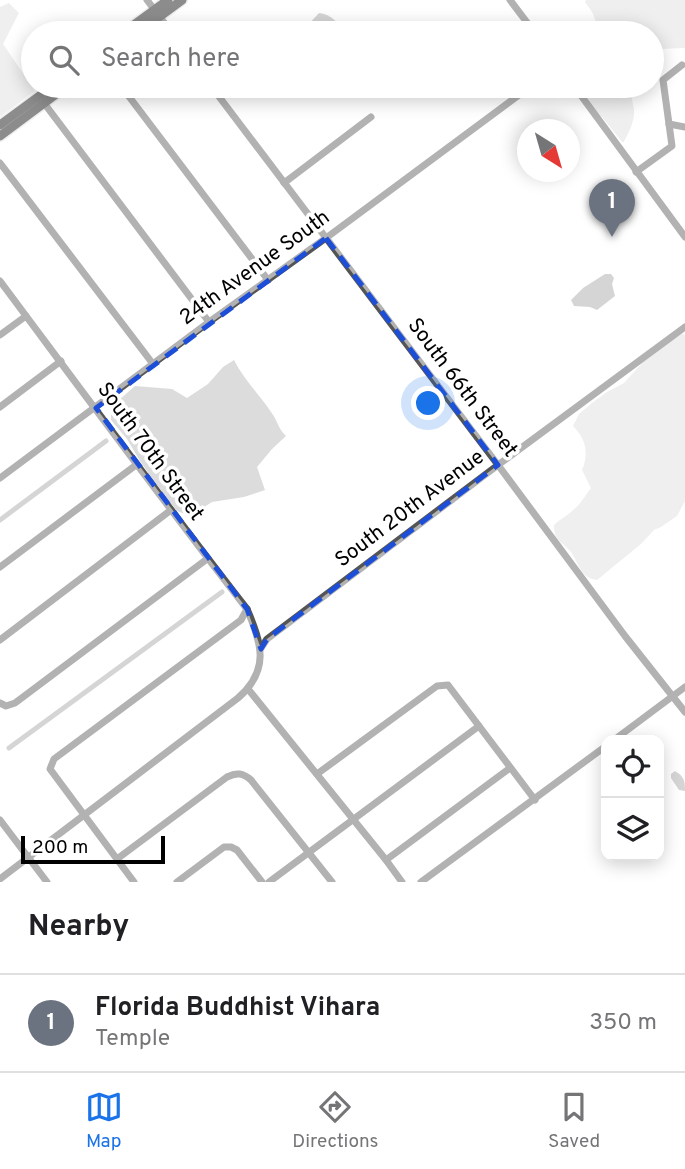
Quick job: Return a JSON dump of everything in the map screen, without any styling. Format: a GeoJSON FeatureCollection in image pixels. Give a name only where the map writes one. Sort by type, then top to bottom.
{"type":"FeatureCollection","features":[{"type":"Feature","properties":{"kind":"main road"},"geometry":{"type":"LineString","coordinates":[[149,21],[168,0]]}},
{"type":"Feature","properties":{"kind":"main road"},"geometry":{"type":"LineString","coordinates":[[143,21],[182,0]]}},
{"type":"Feature","properties":{"kind":"main road"},"geometry":{"type":"LineString","coordinates":[[0,125],[37,98]]}},
{"type":"Feature","properties":{"kind":"main road"},"geometry":{"type":"LineString","coordinates":[[0,136],[51,98]]}},
{"type":"Feature","properties":{"kind":"street"},"geometry":{"type":"LineString","coordinates":[[147,0],[163,21]]}},
{"type":"Feature","properties":{"kind":"street"},"geometry":{"type":"LineString","coordinates":[[510,0],[526,21]]}},
{"type":"Feature","properties":{"kind":"street"},"geometry":{"type":"LineString","coordinates":[[664,79],[682,65]]}},
{"type":"Feature","properties":{"kind":"street"},"geometry":{"type":"LineString","coordinates":[[636,172],[672,146],[664,86]]}},
{"type":"Feature","properties":{"kind":"street"},"geometry":{"type":"LineString","coordinates":[[130,98],[268,280]]}},
{"type":"Feature","properties":{"kind":"street","name":"South 66th Street"},"geometry":{"type":"LineString","coordinates":[[220,98],[617,626],[685,712]]}},
{"type":"Feature","properties":{"kind":"street","name":"24th Avenue South"},"geometry":{"type":"LineString","coordinates":[[0,478],[515,98]]}},
{"type":"Feature","properties":{"kind":"street"},"geometry":{"type":"LineString","coordinates":[[583,98],[685,237]]}},
{"type":"Feature","properties":{"kind":"street"},"geometry":{"type":"LineString","coordinates":[[44,103],[209,322]]}},
{"type":"Feature","properties":{"kind":"street"},"geometry":{"type":"LineString","coordinates":[[284,183],[371,117]]}},
{"type":"Feature","properties":{"kind":"street"},"geometry":{"type":"LineString","coordinates":[[670,124],[685,127]]}},
{"type":"Feature","properties":{"kind":"street"},"geometry":{"type":"LineString","coordinates":[[0,163],[153,364]]}},
{"type":"Feature","properties":{"kind":"street","name":"South 70th Street"},"geometry":{"type":"LineString","coordinates":[[0,281],[247,609],[261,649]]}},
{"type":"Feature","properties":{"kind":"street"},"geometry":{"type":"LineString","coordinates":[[0,335],[26,316]]}},
{"type":"Feature","properties":{"kind":"street","name":"South 20th Avenue"},"geometry":{"type":"LineString","coordinates":[[261,649],[267,639],[685,327]]}},
{"type":"Feature","properties":{"kind":"street"},"geometry":{"type":"LineString","coordinates":[[0,407],[61,361]]}},
{"type":"Feature","properties":{"kind":"street"},"geometry":{"type":"LineString","coordinates":[[0,567],[136,465]]}},
{"type":"Feature","properties":{"kind":"street"},"geometry":{"type":"LineString","coordinates":[[0,640],[170,510]]}},
{"type":"Feature","properties":{"kind":"street"},"geometry":{"type":"LineString","coordinates":[[0,703],[6,706],[15,703],[208,559]]}},
{"type":"Feature","properties":{"kind":"street"},"geometry":{"type":"LineString","coordinates":[[134,882],[50,769],[54,759],[241,620],[247,609]]}},
{"type":"Feature","properties":{"kind":"street"},"geometry":{"type":"LineString","coordinates":[[0,879],[238,698],[248,688],[260,663],[261,649]]}},
{"type":"Feature","properties":{"kind":"street"},"geometry":{"type":"LineString","coordinates":[[317,774],[437,686],[448,685],[534,800]]}},
{"type":"Feature","properties":{"kind":"street"},"geometry":{"type":"LineString","coordinates":[[621,735],[685,687]]}},
{"type":"Feature","properties":{"kind":"street"},"geometry":{"type":"LineString","coordinates":[[248,688],[401,882]]}},
{"type":"Feature","properties":{"kind":"street"},"geometry":{"type":"LineString","coordinates":[[269,882],[479,726]]}},
{"type":"Feature","properties":{"kind":"street"},"geometry":{"type":"LineString","coordinates":[[421,882],[601,750]]}},
{"type":"Feature","properties":{"kind":"street"},"geometry":{"type":"LineString","coordinates":[[386,860],[510,768]]}},
{"type":"Feature","properties":{"kind":"street"},"geometry":{"type":"LineString","coordinates":[[117,859],[227,777],[238,773],[251,780],[332,882]]}},
{"type":"Feature","properties":{"kind":"street"},"geometry":{"type":"LineString","coordinates":[[0,820],[47,882]]}},
{"type":"Feature","properties":{"kind":"street"},"geometry":{"type":"LineString","coordinates":[[177,882],[229,846],[237,850],[262,882]]}},
{"type":"Feature","properties":{"kind":"highlighted area"},"geometry":{"type":"Polygon","coordinates":[[[326,238],[498,465],[267,639],[261,649],[247,609],[96,408],[326,238]]]}},
{"type":"Feature","properties":{"kind":"shaded area"},"geometry":{"type":"Polygon","coordinates":[[[685,0],[685,48],[664,49],[664,21],[595,21],[585,2],[685,0]]]}},
{"type":"Feature","properties":{"kind":"shaded area"},"geometry":{"type":"Polygon","coordinates":[[[9,3],[19,13],[3,44],[21,70],[21,98],[26,98],[0,117],[0,7],[9,3]]]}},
{"type":"Feature","properties":{"kind":"shaded area"},"geometry":{"type":"Polygon","coordinates":[[[319,13],[335,21],[312,21],[319,13]]]}},
{"type":"Feature","properties":{"kind":"shaded area"},"geometry":{"type":"Polygon","coordinates":[[[587,98],[632,98],[634,118],[623,143],[602,117],[593,110],[587,98]]]}},
{"type":"Feature","properties":{"kind":"shaded area"},"geometry":{"type":"Polygon","coordinates":[[[605,274],[611,274],[614,278],[612,284],[615,296],[597,310],[574,306],[571,300],[583,288],[605,274]]]}},
{"type":"Feature","properties":{"kind":"shaded area"},"geometry":{"type":"Polygon","coordinates":[[[682,334],[685,335],[685,501],[677,516],[654,530],[597,580],[592,579],[581,570],[554,531],[554,525],[578,506],[591,488],[582,470],[585,446],[573,426],[579,414],[592,403],[624,383],[643,362],[682,334]]]}},
{"type":"Feature","properties":{"kind":"shaded area"},"geometry":{"type":"Polygon","coordinates":[[[234,360],[286,436],[257,467],[265,490],[244,497],[212,502],[190,516],[177,511],[157,485],[111,420],[111,407],[135,386],[172,389],[187,398],[208,384],[223,367],[234,360]]]}},
{"type":"Feature","properties":{"kind":"shaded area"},"geometry":{"type":"Polygon","coordinates":[[[675,771],[683,779],[685,791],[679,790],[671,778],[675,771]]]}},
{"type":"Feature","properties":{"kind":"waterway"},"geometry":{"type":"LineString","coordinates":[[0,520],[106,441]]}},
{"type":"Feature","properties":{"kind":"waterway"},"geometry":{"type":"LineString","coordinates":[[9,748],[222,592]]}},
{"type":"Feature","properties":{"kind":"place","name":"Florida Buddhist Vihara"},"geometry":{"type":"Point","coordinates":[612,237]}}]}
